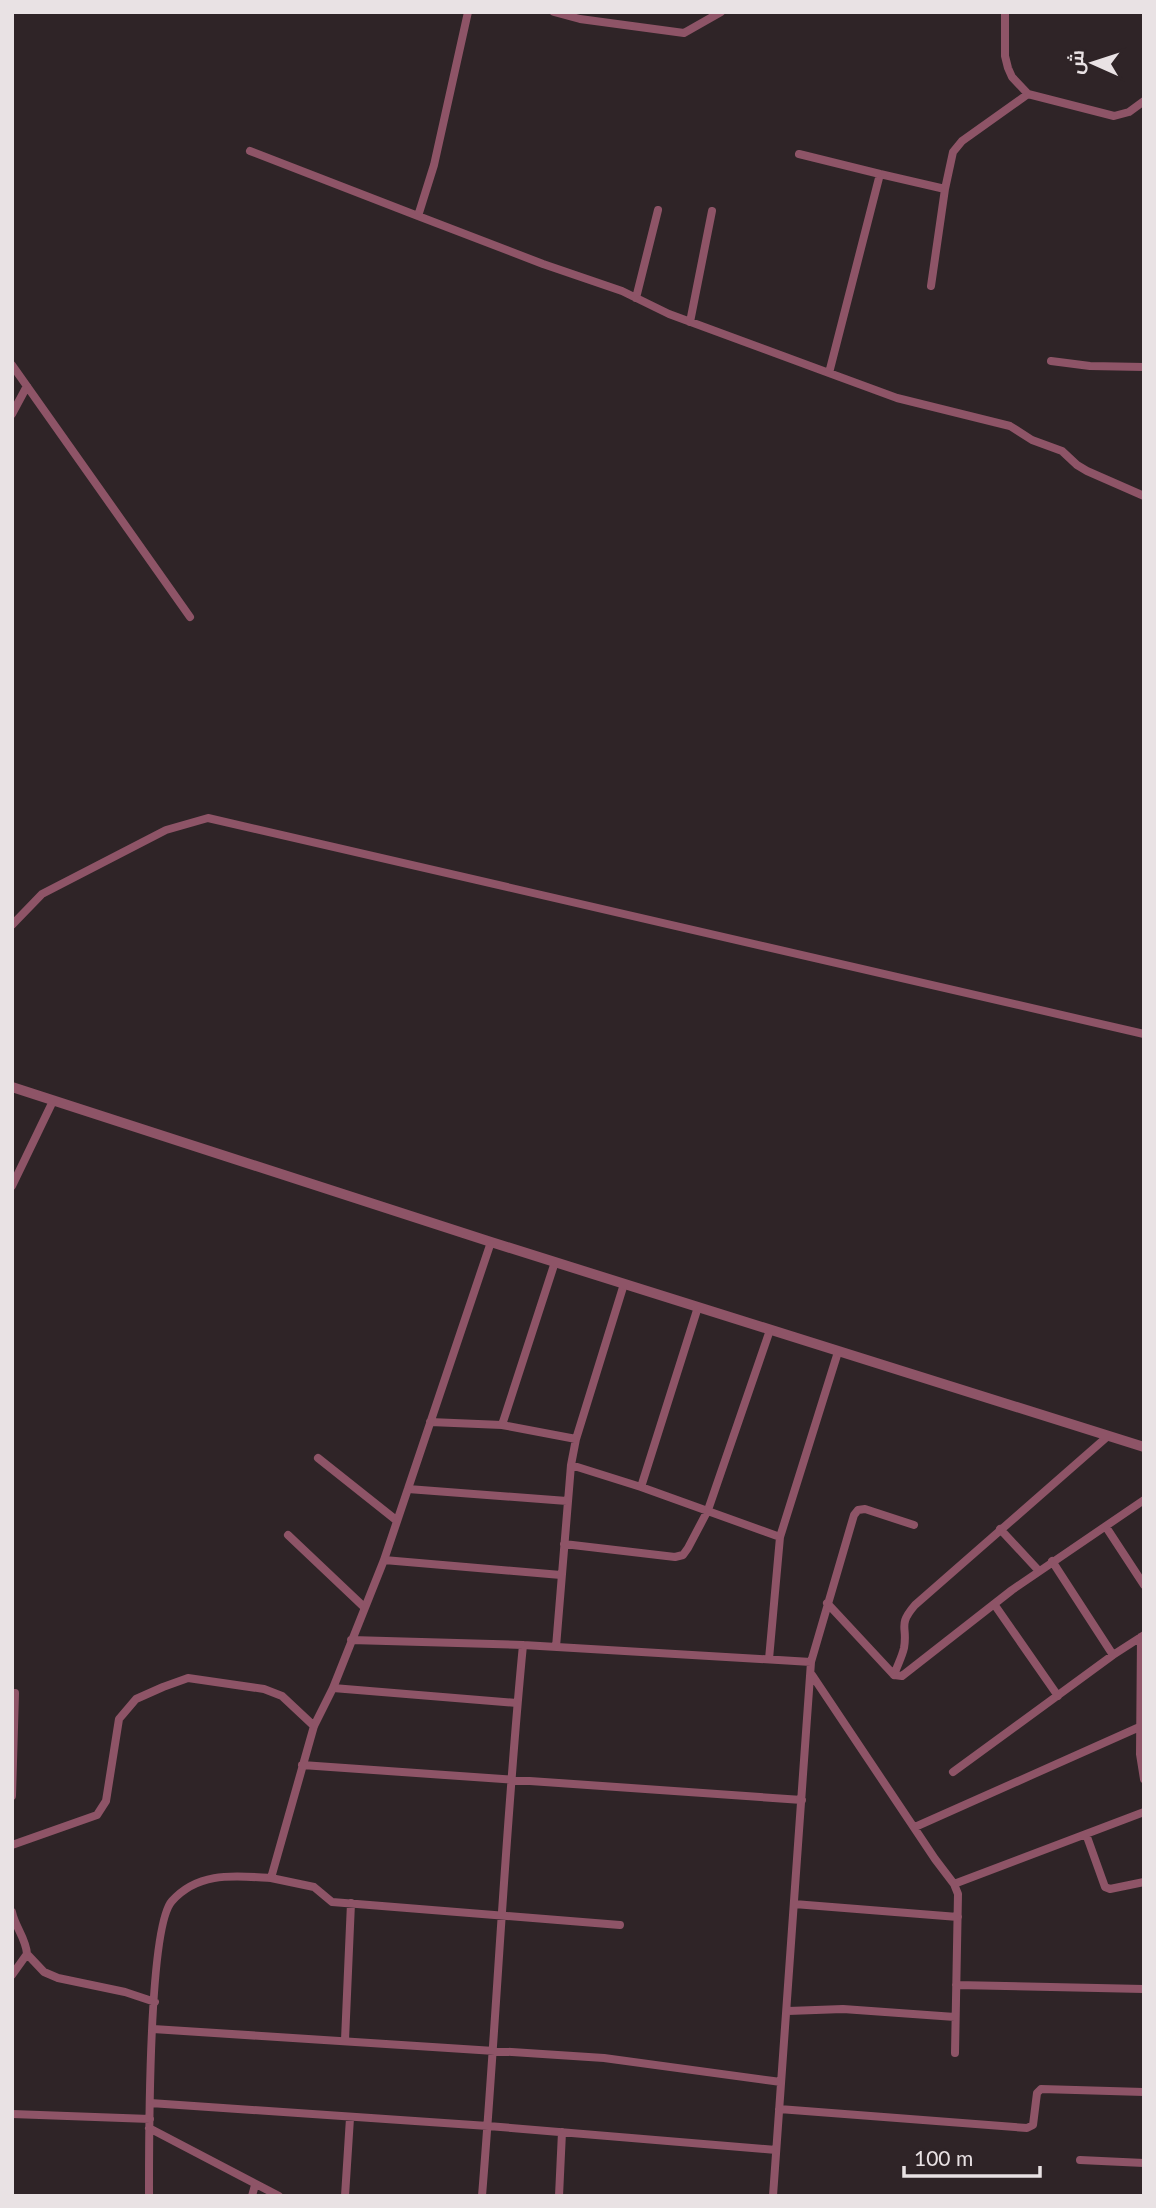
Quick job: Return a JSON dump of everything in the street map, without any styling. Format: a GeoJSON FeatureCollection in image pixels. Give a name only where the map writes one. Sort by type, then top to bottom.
{"type":"FeatureCollection","features":[{"type":"Feature","properties":{"kind":"street"},"geometry":{"type":"LineString","coordinates":[[418,216],[437,154],[468,12]]}},
{"type":"Feature","properties":{"kind":"street"},"geometry":{"type":"LineString","coordinates":[[554,12],[580,19],[684,33],[721,12]]}},
{"type":"Feature","properties":{"kind":"street"},"geometry":{"type":"LineString","coordinates":[[1006,12],[1005,55],[1008,68],[1012,77],[1028,94],[1114,116],[1121,116],[1144,101]]}},
{"type":"Feature","properties":{"kind":"street"},"geometry":{"type":"LineString","coordinates":[[931,286],[953,152],[962,141],[1028,94]]}},
{"type":"Feature","properties":{"kind":"street"},"geometry":{"type":"LineString","coordinates":[[250,151],[543,264],[622,291],[690,322],[897,398],[1010,426],[1032,440],[1062,451],[1087,471],[1144,496]]}},
{"type":"Feature","properties":{"kind":"street"},"geometry":{"type":"LineString","coordinates":[[799,154],[945,189]]}},
{"type":"Feature","properties":{"kind":"street"},"geometry":{"type":"LineString","coordinates":[[829,373],[880,174]]}},
{"type":"Feature","properties":{"kind":"street"},"geometry":{"type":"LineString","coordinates":[[636,298],[658,210]]}},
{"type":"Feature","properties":{"kind":"street"},"geometry":{"type":"LineString","coordinates":[[690,322],[712,211]]}},
{"type":"Feature","properties":{"kind":"street"},"geometry":{"type":"LineString","coordinates":[[1051,361],[1144,367]]}},
{"type":"Feature","properties":{"kind":"street"},"geometry":{"type":"LineString","coordinates":[[12,365],[190,617]]}},
{"type":"Feature","properties":{"kind":"street"},"geometry":{"type":"LineString","coordinates":[[12,414],[27,386]]}},
{"type":"Feature","properties":{"kind":"street"},"geometry":{"type":"LineString","coordinates":[[12,925],[42,894],[166,830],[208,818],[1144,1034]]}},
{"type":"Feature","properties":{"kind":"street"},"geometry":{"type":"LineString","coordinates":[[12,1087],[491,1242],[1144,1447]]}},
{"type":"Feature","properties":{"kind":"street"},"geometry":{"type":"LineString","coordinates":[[12,1186],[53,1101]]}},
{"type":"Feature","properties":{"kind":"street"},"geometry":{"type":"LineString","coordinates":[[271,1878],[314,1726],[333,1688],[384,1560],[491,1242]]}},
{"type":"Feature","properties":{"kind":"street"},"geometry":{"type":"LineString","coordinates":[[502,1425],[555,1262]]}},
{"type":"Feature","properties":{"kind":"street"},"geometry":{"type":"LineString","coordinates":[[556,1647],[571,1465],[576,1439],[624,1284]]}},
{"type":"Feature","properties":{"kind":"street"},"geometry":{"type":"LineString","coordinates":[[641,1487],[698,1307]]}},
{"type":"Feature","properties":{"kind":"street"},"geometry":{"type":"LineString","coordinates":[[564,1544],[675,1557],[683,1555],[708,1510],[770,1329]]}},
{"type":"Feature","properties":{"kind":"street"},"geometry":{"type":"LineString","coordinates":[[769,1659],[780,1537],[838,1352]]}},
{"type":"Feature","properties":{"kind":"street"},"geometry":{"type":"LineString","coordinates":[[430,1422],[502,1425],[576,1439]]}},
{"type":"Feature","properties":{"kind":"street"},"geometry":{"type":"LineString","coordinates":[[894,1675],[904,1650],[905,1617],[915,1605],[1108,1436]]}},
{"type":"Feature","properties":{"kind":"street"},"geometry":{"type":"LineString","coordinates":[[318,1458],[396,1520]]}},
{"type":"Feature","properties":{"kind":"street"},"geometry":{"type":"LineString","coordinates":[[571,1465],[780,1537]]}},
{"type":"Feature","properties":{"kind":"street"},"geometry":{"type":"LineString","coordinates":[[408,1489],[567,1501]]}},
{"type":"Feature","properties":{"kind":"street"},"geometry":{"type":"LineString","coordinates":[[827,1603],[894,1675],[902,1676],[1052,1561],[1144,1500]]}},
{"type":"Feature","properties":{"kind":"street"},"geometry":{"type":"LineString","coordinates":[[773,2196],[811,1662],[827,1603],[858,1510],[864,1509],[914,1525]]}},
{"type":"Feature","properties":{"kind":"street"},"geometry":{"type":"LineString","coordinates":[[1106,1527],[1144,1585]]}},
{"type":"Feature","properties":{"kind":"street"},"geometry":{"type":"LineString","coordinates":[[1000,1529],[1039,1571]]}},
{"type":"Feature","properties":{"kind":"street"},"geometry":{"type":"LineString","coordinates":[[288,1535],[364,1608]]}},
{"type":"Feature","properties":{"kind":"street"},"geometry":{"type":"LineString","coordinates":[[384,1560],[561,1575]]}},
{"type":"Feature","properties":{"kind":"street"},"geometry":{"type":"LineString","coordinates":[[1052,1561],[1113,1655]]}},
{"type":"Feature","properties":{"kind":"street"},"geometry":{"type":"LineString","coordinates":[[994,1604],[1058,1696]]}},
{"type":"Feature","properties":{"kind":"street"},"geometry":{"type":"LineString","coordinates":[[953,1772],[1142,1636]]}},
{"type":"Feature","properties":{"kind":"street"},"geometry":{"type":"LineString","coordinates":[[1142,1636],[1140,1754],[1144,1779]]}},
{"type":"Feature","properties":{"kind":"street"},"geometry":{"type":"LineString","coordinates":[[351,1640],[523,1645],[811,1662]]}},
{"type":"Feature","properties":{"kind":"street"},"geometry":{"type":"LineString","coordinates":[[482,2196],[494,2050],[500,1914],[523,1645]]}},
{"type":"Feature","properties":{"kind":"street"},"geometry":{"type":"LineString","coordinates":[[811,1675],[934,1859],[954,1884],[958,1894],[955,2053]]}},
{"type":"Feature","properties":{"kind":"street"},"geometry":{"type":"LineString","coordinates":[[12,1845],[97,1815],[106,1801],[119,1719],[136,1699],[163,1687],[188,1678],[264,1689],[282,1696],[314,1726]]}},
{"type":"Feature","properties":{"kind":"street"},"geometry":{"type":"LineString","coordinates":[[333,1688],[517,1703]]}},
{"type":"Feature","properties":{"kind":"street"},"geometry":{"type":"LineString","coordinates":[[12,1796],[15,1693]]}},
{"type":"Feature","properties":{"kind":"street"},"geometry":{"type":"LineString","coordinates":[[915,1828],[1142,1726]]}},
{"type":"Feature","properties":{"kind":"street"},"geometry":{"type":"LineString","coordinates":[[302,1765],[802,1800]]}},
{"type":"Feature","properties":{"kind":"street"},"geometry":{"type":"LineString","coordinates":[[954,1884],[1144,1812]]}},
{"type":"Feature","properties":{"kind":"street"},"geometry":{"type":"LineString","coordinates":[[1086,1834],[1105,1887],[1110,1889],[1144,1882]]}},
{"type":"Feature","properties":{"kind":"street"},"geometry":{"type":"LineString","coordinates":[[149,2196],[149,2123],[158,1945],[170,1902],[196,1882],[214,1876],[271,1878],[314,1887],[332,1902],[620,1925]]}},
{"type":"Feature","properties":{"kind":"street"},"geometry":{"type":"LineString","coordinates":[[345,2040],[351,1903]]}},
{"type":"Feature","properties":{"kind":"street"},"geometry":{"type":"LineString","coordinates":[[794,1903],[958,1917]]}},
{"type":"Feature","properties":{"kind":"street"},"geometry":{"type":"LineString","coordinates":[[12,1912],[26,1942],[27,1954],[44,1972],[58,1978],[125,1992],[155,2003]]}},
{"type":"Feature","properties":{"kind":"street"},"geometry":{"type":"LineString","coordinates":[[12,1975],[27,1954]]}},
{"type":"Feature","properties":{"kind":"street"},"geometry":{"type":"LineString","coordinates":[[956,1985],[1144,1989]]}},
{"type":"Feature","properties":{"kind":"street"},"geometry":{"type":"LineString","coordinates":[[788,2011],[843,2009],[956,2017]]}},
{"type":"Feature","properties":{"kind":"street"},"geometry":{"type":"LineString","coordinates":[[153,2029],[617,2059],[781,2082]]}},
{"type":"Feature","properties":{"kind":"street"},"geometry":{"type":"LineString","coordinates":[[779,2109],[1027,2128],[1034,2122],[1037,2093],[1041,2089],[1144,2092]]}},
{"type":"Feature","properties":{"kind":"street"},"geometry":{"type":"LineString","coordinates":[[150,2103],[488,2126],[776,2150]]}},
{"type":"Feature","properties":{"kind":"street"},"geometry":{"type":"LineString","coordinates":[[12,2114],[149,2123],[279,2196]]}},
{"type":"Feature","properties":{"kind":"street"},"geometry":{"type":"LineString","coordinates":[[345,2196],[350,2118]]}},
{"type":"Feature","properties":{"kind":"street"},"geometry":{"type":"LineString","coordinates":[[559,2196],[562,2132]]}},
{"type":"Feature","properties":{"kind":"street"},"geometry":{"type":"LineString","coordinates":[[1080,2160],[1144,2164]]}},
{"type":"Feature","properties":{"kind":"street"},"geometry":{"type":"LineString","coordinates":[[252,2196],[256,2185]]}}]}
